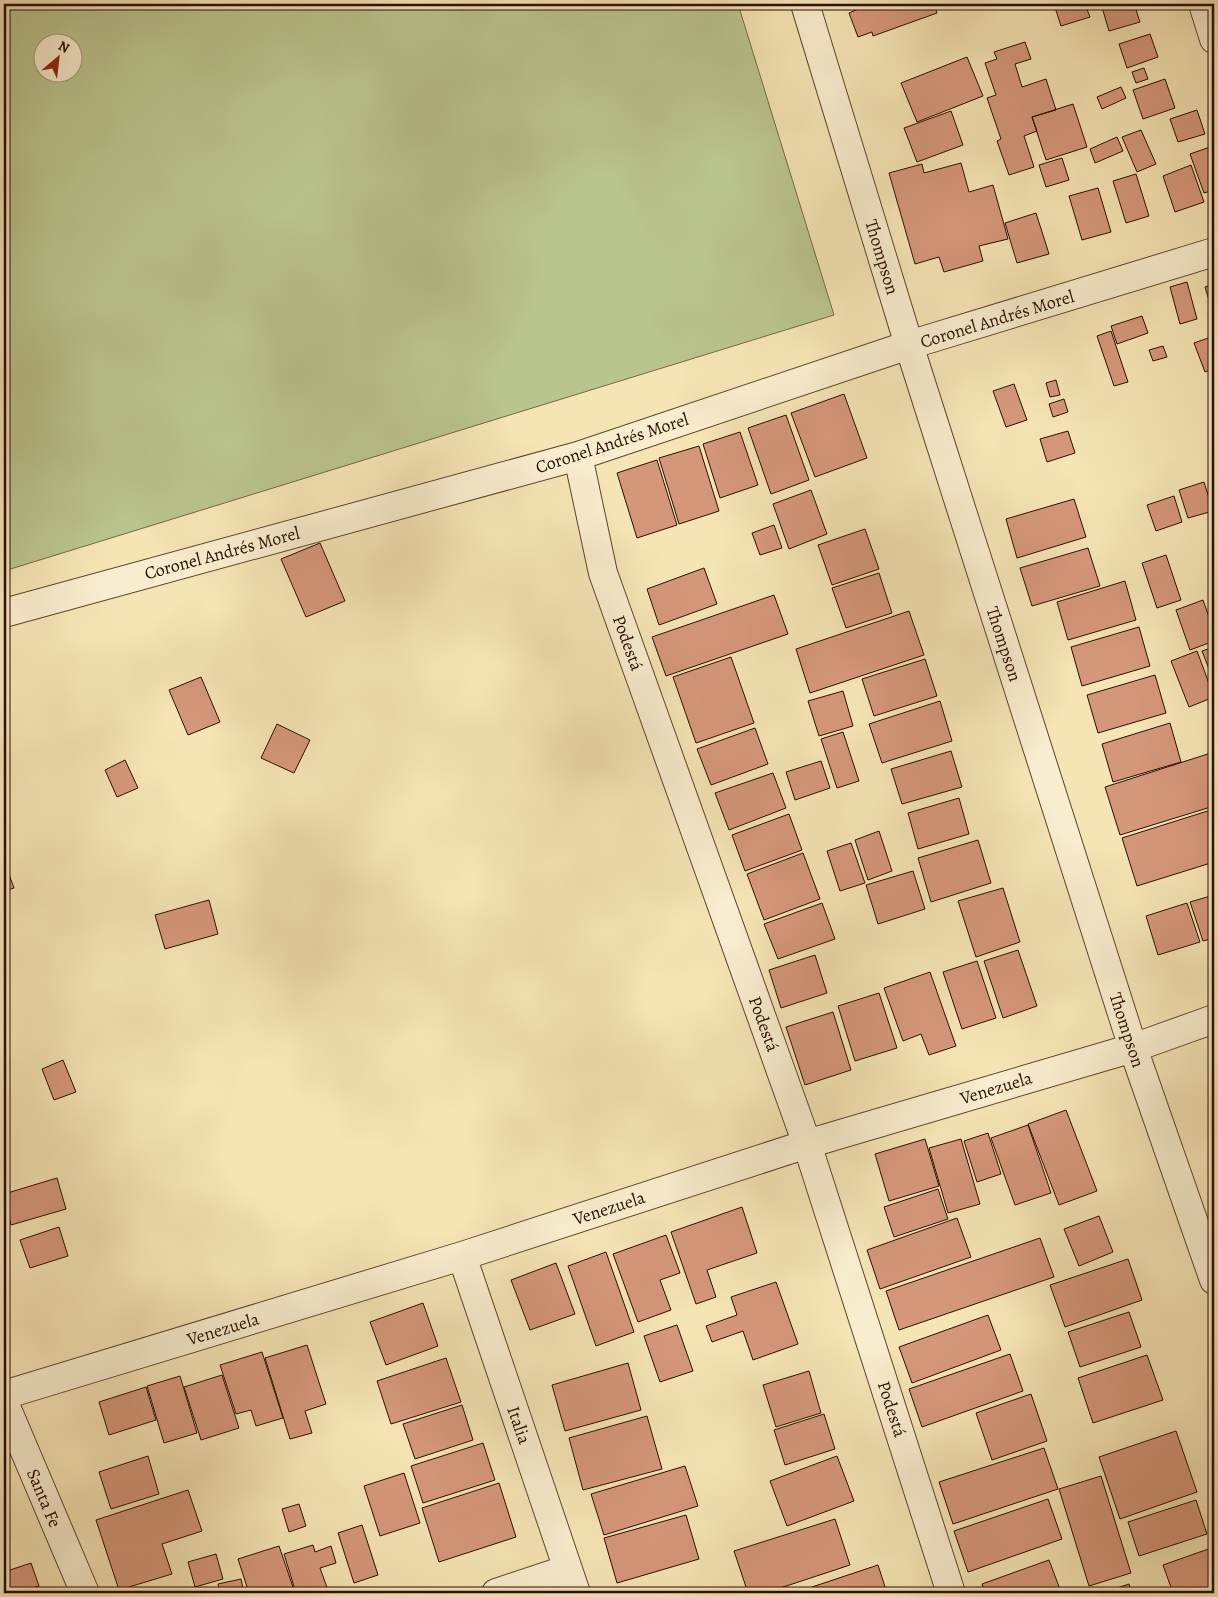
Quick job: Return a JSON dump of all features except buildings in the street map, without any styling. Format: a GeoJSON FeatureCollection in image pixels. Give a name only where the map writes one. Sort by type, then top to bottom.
{"type":"FeatureCollection","features":[{"type":"Feature","properties":{"kind":"street","name":"Thompson"},"geometry":{"type":"LineString","coordinates":[[805,4],[909,345],[1133,1048],[1214,1280]]}},
{"type":"Feature","properties":{"kind":"street"},"geometry":{"type":"LineString","coordinates":[[1203,4],[1214,39]]}},
{"type":"Feature","properties":{"kind":"street","name":"Coronel Andrés Morel"},"geometry":{"type":"LineString","coordinates":[[4,613],[578,456],[909,345],[1214,252]]}},
{"type":"Feature","properties":{"kind":"street","name":"Podestá"},"geometry":{"type":"LineString","coordinates":[[578,456],[603,573],[807,1144],[951,1593]]}},
{"type":"Feature","properties":{"kind":"street","name":"Venezuela"},"geometry":{"type":"LineString","coordinates":[[4,1395],[462,1256],[807,1144],[1133,1048],[1214,1020]]}},
{"type":"Feature","properties":{"kind":"street","name":"Italia"},"geometry":{"type":"LineString","coordinates":[[462,1256],[572,1581]]}},
{"type":"Feature","properties":{"kind":"street","name":"Santa Fe"},"geometry":{"type":"LineString","coordinates":[[4,1402],[84,1593]]}},
{"type":"Feature","properties":{"kind":"street"},"geometry":{"type":"LineString","coordinates":[[496,1593],[572,1581]]}},
{"type":"Feature","properties":{"kind":"green space"},"geometry":{"type":"Polygon","coordinates":[[[4,4],[738,4],[834,315],[4,571],[4,4]]]}}]}
